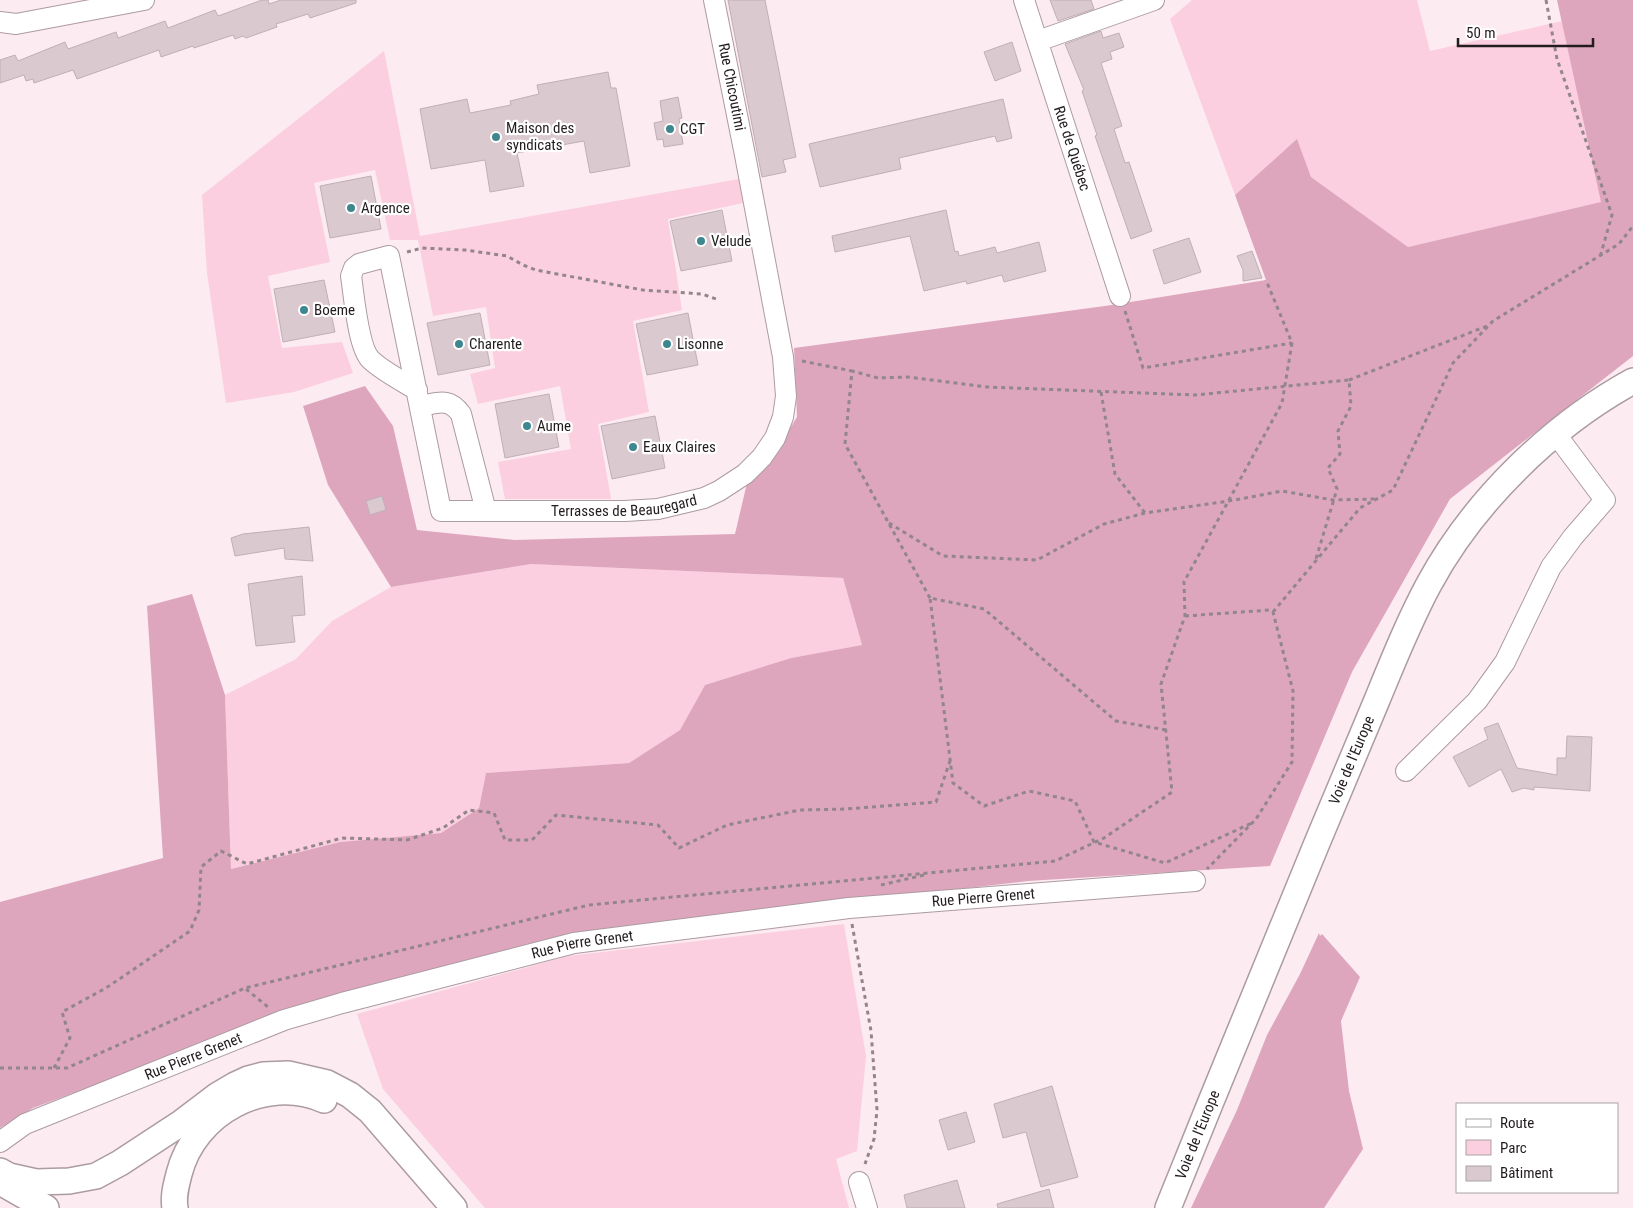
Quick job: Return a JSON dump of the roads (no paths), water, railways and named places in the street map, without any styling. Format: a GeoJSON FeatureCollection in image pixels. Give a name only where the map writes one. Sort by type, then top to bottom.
{"type":"FeatureCollection","features":[{"type":"Feature","properties":{"kind":"main road","name":"Voie de l'Europe"},"geometry":{"type":"LineString","coordinates":[[1181,1208],[1267,1009],[1406,663],[1438,596],[1466,551],[1493,513],[1558,439],[1603,397],[1633,381]]}},
{"type":"Feature","properties":{"kind":"main road","name":"Voie de l'Europe"},"geometry":{"type":"LineString","coordinates":[[1168,1208],[1251,1002],[1396,653],[1430,583],[1467,525],[1522,463],[1558,439],[1633,398]]}},
{"type":"Feature","properties":{"kind":"main road"},"geometry":{"type":"LineString","coordinates":[[0,1171],[9,1176],[36,1182],[69,1181],[96,1176],[120,1163],[235,1085],[263,1075],[288,1074],[327,1083],[350,1095],[370,1111],[454,1208]]}},
{"type":"Feature","properties":{"kind":"main road"},"geometry":{"type":"LineString","coordinates":[[175,1208],[174,1197],[182,1161],[202,1129],[222,1112],[242,1100],[261,1094],[281,1091],[302,1093],[343,1108],[357,1120],[433,1208]]}},
{"type":"Feature","properties":{"kind":"main road"},"geometry":{"type":"LineString","coordinates":[[0,1182],[46,1208]]}},
{"type":"Feature","properties":{"kind":"main road"},"geometry":{"type":"LineString","coordinates":[[0,1195],[24,1208]]}},
{"type":"Feature","properties":{"kind":"street"},"geometry":{"type":"LineString","coordinates":[[0,22],[16,24],[144,0]]}},
{"type":"Feature","properties":{"kind":"street","name":"Rue Chicoutimi"},"geometry":{"type":"LineString","coordinates":[[714,0],[749,175]]}},
{"type":"Feature","properties":{"kind":"street","name":"Rue de Québec"},"geometry":{"type":"LineString","coordinates":[[1024,0],[1120,296]]}},
{"type":"Feature","properties":{"kind":"street"},"geometry":{"type":"LineString","coordinates":[[1038,41],[1154,0]]}},
{"type":"Feature","properties":{"kind":"street","name":"Terrasses de Beauregard"},"geometry":{"type":"LineString","coordinates":[[419,398],[370,359],[363,347],[351,276],[354,268],[359,264],[389,256],[419,398],[441,511],[625,511],[658,509],[704,498],[719,491],[745,474],[762,457],[775,438],[784,417],[786,396],[783,357],[749,175]]}},
{"type":"Feature","properties":{"kind":"street"},"geometry":{"type":"LineString","coordinates":[[419,398],[445,402],[455,406],[461,414],[486,511]]}},
{"type":"Feature","properties":{"kind":"street"},"geometry":{"type":"LineString","coordinates":[[1406,771],[1477,701],[1505,662],[1551,567],[1573,537],[1605,500],[1558,439]]}},
{"type":"Feature","properties":{"kind":"street","name":"Rue Pierre Grenet"},"geometry":{"type":"LineString","coordinates":[[0,1142],[25,1124],[284,1020],[342,1003],[574,943],[848,908],[1195,881]]}},
{"type":"Feature","properties":{"kind":"street"},"geometry":{"type":"LineString","coordinates":[[859,1182],[867,1208]]}},
{"type":"Feature","properties":{"kind":"place","name":"CGT"},"geometry":{"type":"Point","coordinates":[670,129]}},
{"type":"Feature","properties":{"kind":"place","name":"Maison des syndicats"},"geometry":{"type":"Point","coordinates":[496,137]}},
{"type":"Feature","properties":{"kind":"place","name":"Argence"},"geometry":{"type":"Point","coordinates":[351,208]}},
{"type":"Feature","properties":{"kind":"place","name":"Velude"},"geometry":{"type":"Point","coordinates":[701,241]}},
{"type":"Feature","properties":{"kind":"place","name":"Boeme"},"geometry":{"type":"Point","coordinates":[304,310]}},
{"type":"Feature","properties":{"kind":"place","name":"Charente"},"geometry":{"type":"Point","coordinates":[459,344]}},
{"type":"Feature","properties":{"kind":"place","name":"Lisonne"},"geometry":{"type":"Point","coordinates":[667,344]}},
{"type":"Feature","properties":{"kind":"place","name":"Aume"},"geometry":{"type":"Point","coordinates":[527,426]}},
{"type":"Feature","properties":{"kind":"place","name":"Eaux Claires"},"geometry":{"type":"Point","coordinates":[633,447]}}]}
